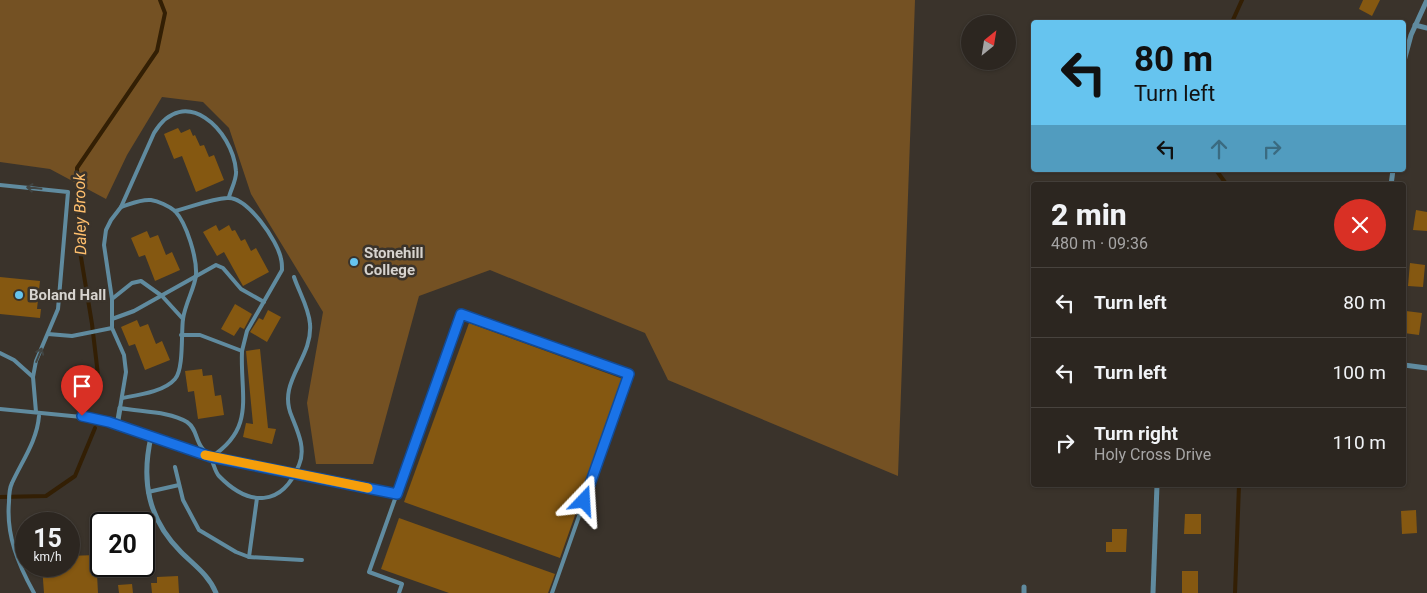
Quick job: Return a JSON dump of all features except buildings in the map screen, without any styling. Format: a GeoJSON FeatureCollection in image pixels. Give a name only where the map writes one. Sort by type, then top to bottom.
{"type":"FeatureCollection","features":[{"type":"Feature","properties":{"kind":"street"},"geometry":{"type":"LineString","coordinates":[[1406,50],[1427,0]]}},
{"type":"Feature","properties":{"kind":"street"},"geometry":{"type":"LineString","coordinates":[[1415,26],[1427,28]]}},
{"type":"Feature","properties":{"kind":"street"},"geometry":{"type":"LineString","coordinates":[[1406,365],[1427,368]]}},
{"type":"Feature","properties":{"kind":"street"},"geometry":{"type":"LineString","coordinates":[[117,426],[120,408]]}},
{"type":"Feature","properties":{"kind":"street"},"geometry":{"type":"LineString","coordinates":[[151,437],[146,467],[148,492],[152,507],[166,534],[180,551],[201,570],[216,593]]}},
{"type":"Feature","properties":{"kind":"street"},"geometry":{"type":"LineString","coordinates":[[1153,593],[1157,487]]}},
{"type":"Feature","properties":{"kind":"lane"},"geometry":{"type":"LineString","coordinates":[[229,197],[236,172],[233,156],[224,139],[213,124],[199,113],[189,110],[175,112],[161,122],[121,207],[108,225],[104,245],[112,299],[112,328],[124,355],[126,372],[120,408],[179,418],[189,424],[195,430],[201,447],[211,457],[218,475],[250,497],[266,499],[277,494],[295,472],[301,461],[302,451],[297,426],[291,416],[287,391],[306,351],[310,325],[294,277]]}},
{"type":"Feature","properties":{"kind":"lane"},"geometry":{"type":"LineString","coordinates":[[0,185],[68,192],[58,309],[36,361],[33,377],[38,414],[34,437],[23,464],[11,484],[8,504],[12,547],[34,593]]}},
{"type":"Feature","properties":{"kind":"lane"},"geometry":{"type":"LineString","coordinates":[[175,211],[229,197],[242,203],[254,213],[267,230],[282,259],[282,270],[278,279],[247,331],[242,351],[244,411],[237,431],[225,448],[211,457]]}},
{"type":"Feature","properties":{"kind":"lane"},"geometry":{"type":"LineString","coordinates":[[121,207],[139,201],[151,200],[164,204],[175,211],[192,246],[196,277],[184,308],[179,372],[176,378],[164,387],[122,398]]}},
{"type":"Feature","properties":{"kind":"lane"},"geometry":{"type":"LineString","coordinates":[[112,319],[134,311],[216,265],[220,265],[241,288],[264,302]]}},
{"type":"Feature","properties":{"kind":"lane"},"geometry":{"type":"LineString","coordinates":[[112,299],[132,282],[141,281],[162,296],[183,319]]}},
{"type":"Feature","properties":{"kind":"lane"},"geometry":{"type":"LineString","coordinates":[[399,593],[402,584],[369,572],[461,314],[629,374],[552,593]]}},
{"type":"Feature","properties":{"kind":"lane"},"geometry":{"type":"LineString","coordinates":[[48,334],[72,336],[112,328]]}},
{"type":"Feature","properties":{"kind":"lane"},"geometry":{"type":"LineString","coordinates":[[181,335],[200,335],[242,351]]}},
{"type":"Feature","properties":{"kind":"lane"},"geometry":{"type":"LineString","coordinates":[[0,353],[14,360],[33,377]]}},
{"type":"Feature","properties":{"kind":"lane"},"geometry":{"type":"LineString","coordinates":[[0,408],[38,414],[92,418],[211,457],[295,472],[397,494]]}},
{"type":"Feature","properties":{"kind":"lane"},"geometry":{"type":"LineString","coordinates":[[175,467],[183,500],[199,530],[236,552],[249,557],[302,560]]}},
{"type":"Feature","properties":{"kind":"lane"},"geometry":{"type":"LineString","coordinates":[[148,492],[179,485]]}},
{"type":"Feature","properties":{"kind":"lane"},"geometry":{"type":"LineString","coordinates":[[249,557],[256,498]]}},
{"type":"Feature","properties":{"kind":"shaded area"},"geometry":{"type":"Polygon","coordinates":[[[0,0],[915,0],[898,476],[668,380],[645,333],[490,270],[419,296],[373,464],[316,464],[307,403],[323,312],[251,194],[229,128],[203,102],[162,97],[127,155],[106,199],[50,169],[0,162],[0,0]]]}},
{"type":"Feature","properties":{"kind":"waterway","name":"Daley Brook"},"geometry":{"type":"LineString","coordinates":[[100,392],[92,324],[78,239],[77,168],[157,51],[165,13],[160,0]]}},
{"type":"Feature","properties":{"kind":"waterway"},"geometry":{"type":"LineString","coordinates":[[1233,20],[1242,0]]}},
{"type":"Feature","properties":{"kind":"waterway"},"geometry":{"type":"LineString","coordinates":[[1217,172],[1225,182]]}},
{"type":"Feature","properties":{"kind":"waterway","name":"Daley Brook"},"geometry":{"type":"LineString","coordinates":[[0,497],[46,496],[75,476],[95,428]]}},
{"type":"Feature","properties":{"kind":"waterway"},"geometry":{"type":"LineString","coordinates":[[1235,593],[1239,487]]}},
{"type":"Feature","properties":{"kind":"slow traffic"},"geometry":{"type":"LineString","coordinates":[[205,455],[368,488]]}},
{"type":"Feature","properties":{"kind":"place","name":"Stonehill College"},"geometry":{"type":"Point","coordinates":[354,262]}},
{"type":"Feature","properties":{"kind":"place","name":"Boland Hall"},"geometry":{"type":"Point","coordinates":[19,295]}},
{"type":"Feature","properties":{"kind":"route"},"geometry":{"type":"LineString","coordinates":[[82,416],[109,422],[211,457],[295,472],[397,494],[461,314],[629,374],[584,501]]}}]}
